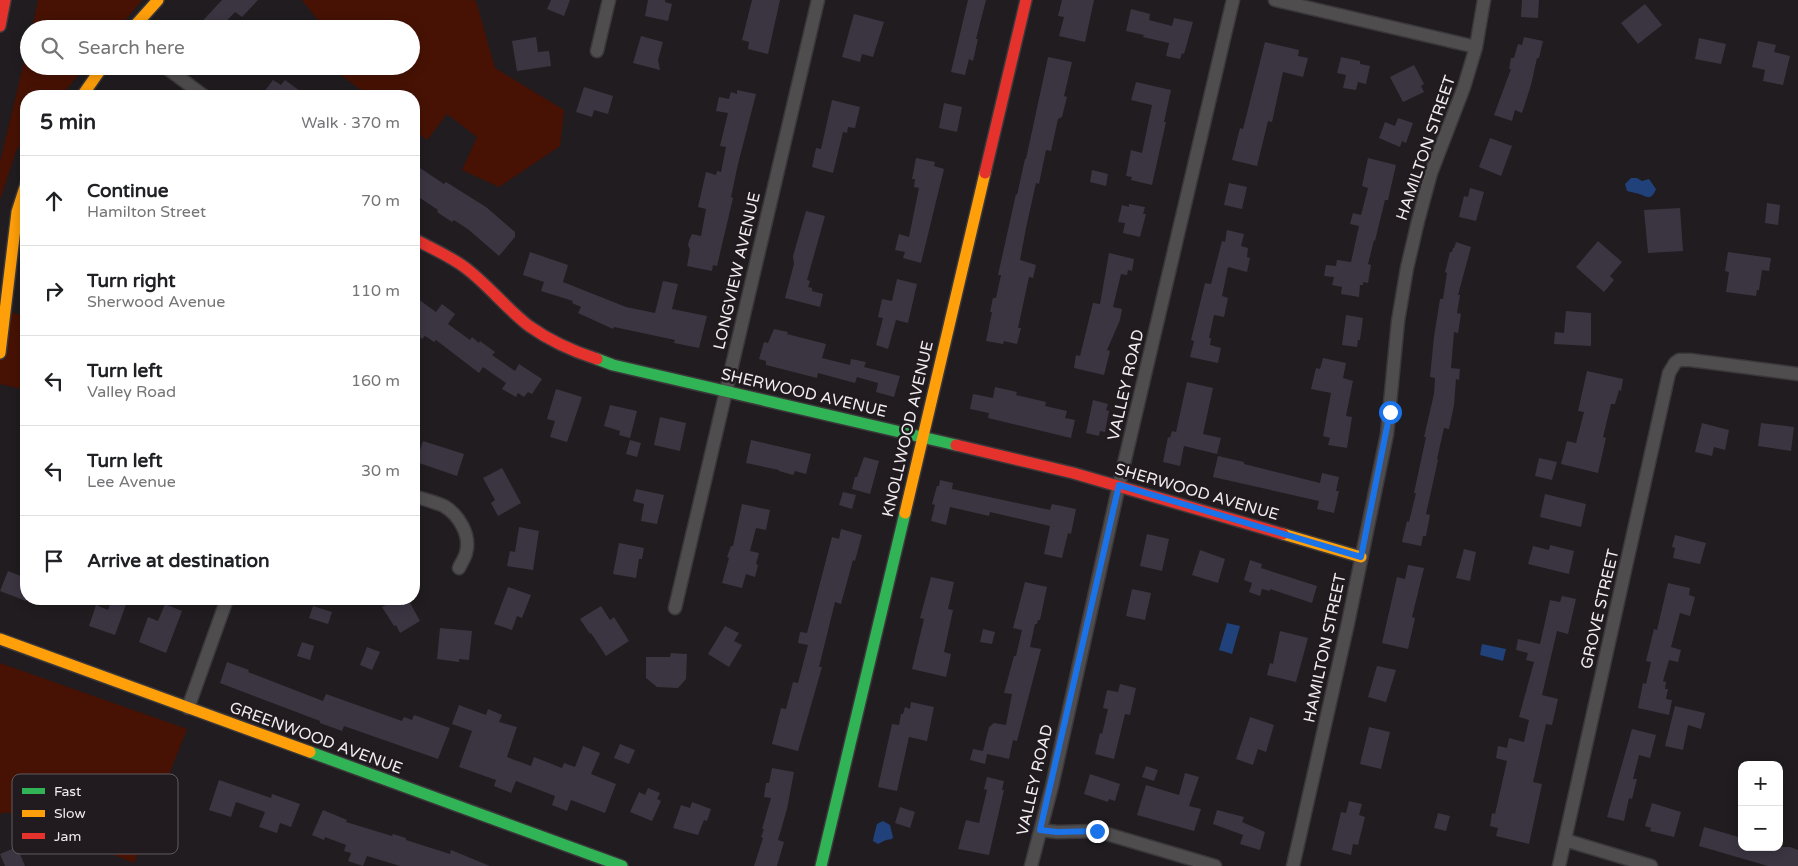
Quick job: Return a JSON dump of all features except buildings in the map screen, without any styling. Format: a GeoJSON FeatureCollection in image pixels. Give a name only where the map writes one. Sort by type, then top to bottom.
{"type":"FeatureCollection","features":[{"type":"Feature","properties":{"kind":"main road"},"geometry":{"type":"LineString","coordinates":[[0,26],[5,0]]}},
{"type":"Feature","properties":{"kind":"main road"},"geometry":{"type":"LineString","coordinates":[[140,20],[158,0]]}},
{"type":"Feature","properties":{"kind":"main road","name":"KNOLLWOOD AVENUE"},"geometry":{"type":"LineString","coordinates":[[821,866],[1026,0]]}},
{"type":"Feature","properties":{"kind":"main road"},"geometry":{"type":"LineString","coordinates":[[86,90],[97,75]]}},
{"type":"Feature","properties":{"kind":"main road"},"geometry":{"type":"LineString","coordinates":[[0,353],[17,212],[20,203]]}},
{"type":"Feature","properties":{"kind":"main road","name":"SHERWOOD AVENUE"},"geometry":{"type":"LineString","coordinates":[[420,242],[466,267],[528,325],[550,340],[575,352],[613,365],[1073,473],[1361,557]]}},
{"type":"Feature","properties":{"kind":"main road","name":"GREENWOOD AVENUE"},"geometry":{"type":"LineString","coordinates":[[0,639],[622,866]]}},
{"type":"Feature","properties":{"kind":"street"},"geometry":{"type":"LineString","coordinates":[[597,51],[609,0]]}},
{"type":"Feature","properties":{"kind":"street","name":"LONGVIEW AVENUE"},"geometry":{"type":"LineString","coordinates":[[675,608],[818,0]]}},
{"type":"Feature","properties":{"kind":"street","name":"VALLEY ROAD"},"geometry":{"type":"LineString","coordinates":[[1031,866],[1233,0]]}},
{"type":"Feature","properties":{"kind":"street"},"geometry":{"type":"LineString","coordinates":[[1275,0],[1476,47]]}},
{"type":"Feature","properties":{"kind":"street","name":"HAMILTON STREET"},"geometry":{"type":"LineString","coordinates":[[1293,866],[1387,434],[1398,321],[1415,230],[1431,173],[1464,87],[1476,47],[1484,0]]}},
{"type":"Feature","properties":{"kind":"street"},"geometry":{"type":"LineString","coordinates":[[176,75],[196,90]]}},
{"type":"Feature","properties":{"kind":"street","name":"GROVE STREET"},"geometry":{"type":"LineString","coordinates":[[1559,866],[1669,373],[1677,362],[1690,360],[1798,374]]}},
{"type":"Feature","properties":{"kind":"street"},"geometry":{"type":"LineString","coordinates":[[420,498],[442,506],[454,513],[462,524],[466,537],[466,553],[459,568]]}},
{"type":"Feature","properties":{"kind":"street"},"geometry":{"type":"LineString","coordinates":[[188,708],[225,605]]}},
{"type":"Feature","properties":{"kind":"street"},"geometry":{"type":"LineString","coordinates":[[1040,830],[1057,832],[1097,831],[1215,866]]}},
{"type":"Feature","properties":{"kind":"street"},"geometry":{"type":"LineString","coordinates":[[1565,840],[1651,866]]}},
{"type":"Feature","properties":{"kind":"shaded area"},"geometry":{"type":"Polygon","coordinates":[[[38,0],[142,0],[125,20],[34,20],[38,0]]]}},
{"type":"Feature","properties":{"kind":"shaded area"},"geometry":{"type":"Polygon","coordinates":[[[302,0],[476,1],[495,68],[564,110],[560,146],[499,187],[462,170],[477,137],[447,114],[427,140],[420,135],[420,90],[361,90],[341,75],[420,75],[420,20],[318,20],[302,0]]]}},
{"type":"Feature","properties":{"kind":"shaded area"},"geometry":{"type":"Polygon","coordinates":[[[21,75],[78,75],[66,90],[20,90],[20,146],[16,151],[0,200],[0,162],[21,75]]]}},
{"type":"Feature","properties":{"kind":"shaded area"},"geometry":{"type":"Polygon","coordinates":[[[0,310],[20,315],[20,389],[0,384],[0,310]]]}},
{"type":"Feature","properties":{"kind":"shaded area"},"geometry":{"type":"Polygon","coordinates":[[[0,663],[187,729],[169,774],[12,774],[12,814],[7,812],[0,814],[0,663]]]}},
{"type":"Feature","properties":{"kind":"shaded area"},"geometry":{"type":"Polygon","coordinates":[[[112,854],[138,854],[134,863],[112,854]]]}},
{"type":"Feature","properties":{"kind":"water"},"geometry":{"type":"Polygon","coordinates":[[[1631,178],[1637,178],[1642,181],[1649,179],[1656,189],[1654,194],[1647,197],[1627,191],[1625,184],[1631,178]]]}},
{"type":"Feature","properties":{"kind":"water"},"geometry":{"type":"Polygon","coordinates":[[[1227,623],[1240,626],[1232,654],[1219,650],[1227,623]]]}},
{"type":"Feature","properties":{"kind":"water"},"geometry":{"type":"Polygon","coordinates":[[[1482,644],[1506,649],[1503,661],[1480,655],[1482,644]]]}},
{"type":"Feature","properties":{"kind":"water"},"geometry":{"type":"Polygon","coordinates":[[[883,821],[890,825],[893,837],[878,844],[873,841],[874,836],[877,824],[883,821]]]}},
{"type":"Feature","properties":{"kind":"traffic: fast"},"geometry":{"type":"LineString","coordinates":[[597,359],[613,365],[956,445]]}},
{"type":"Feature","properties":{"kind":"traffic: fast"},"geometry":{"type":"LineString","coordinates":[[821,866],[905,513]]}},
{"type":"Feature","properties":{"kind":"traffic: fast"},"geometry":{"type":"LineString","coordinates":[[310,752],[622,866]]}},
{"type":"Feature","properties":{"kind":"traffic: slow"},"geometry":{"type":"LineString","coordinates":[[140,20],[158,0]]}},
{"type":"Feature","properties":{"kind":"traffic: slow"},"geometry":{"type":"LineString","coordinates":[[86,90],[97,75]]}},
{"type":"Feature","properties":{"kind":"traffic: slow"},"geometry":{"type":"LineString","coordinates":[[905,513],[985,173]]}},
{"type":"Feature","properties":{"kind":"traffic: slow"},"geometry":{"type":"LineString","coordinates":[[0,353],[17,212],[20,203]]}},
{"type":"Feature","properties":{"kind":"traffic: slow"},"geometry":{"type":"LineString","coordinates":[[1283,534],[1361,557]]}},
{"type":"Feature","properties":{"kind":"traffic: slow"},"geometry":{"type":"LineString","coordinates":[[0,639],[310,752]]}},
{"type":"Feature","properties":{"kind":"traffic: jam"},"geometry":{"type":"LineString","coordinates":[[0,26],[5,0]]}},
{"type":"Feature","properties":{"kind":"traffic: jam"},"geometry":{"type":"LineString","coordinates":[[985,173],[1026,0]]}},
{"type":"Feature","properties":{"kind":"traffic: jam"},"geometry":{"type":"LineString","coordinates":[[420,242],[467,269],[529,326],[562,345],[597,359]]}},
{"type":"Feature","properties":{"kind":"traffic: jam"},"geometry":{"type":"LineString","coordinates":[[956,445],[1073,473],[1283,534]]}},
{"type":"Feature","properties":{"kind":"route"},"geometry":{"type":"LineString","coordinates":[[1097,831],[1057,832],[1040,830],[1052,786],[1119,485],[1361,557],[1390,412]]}}]}
